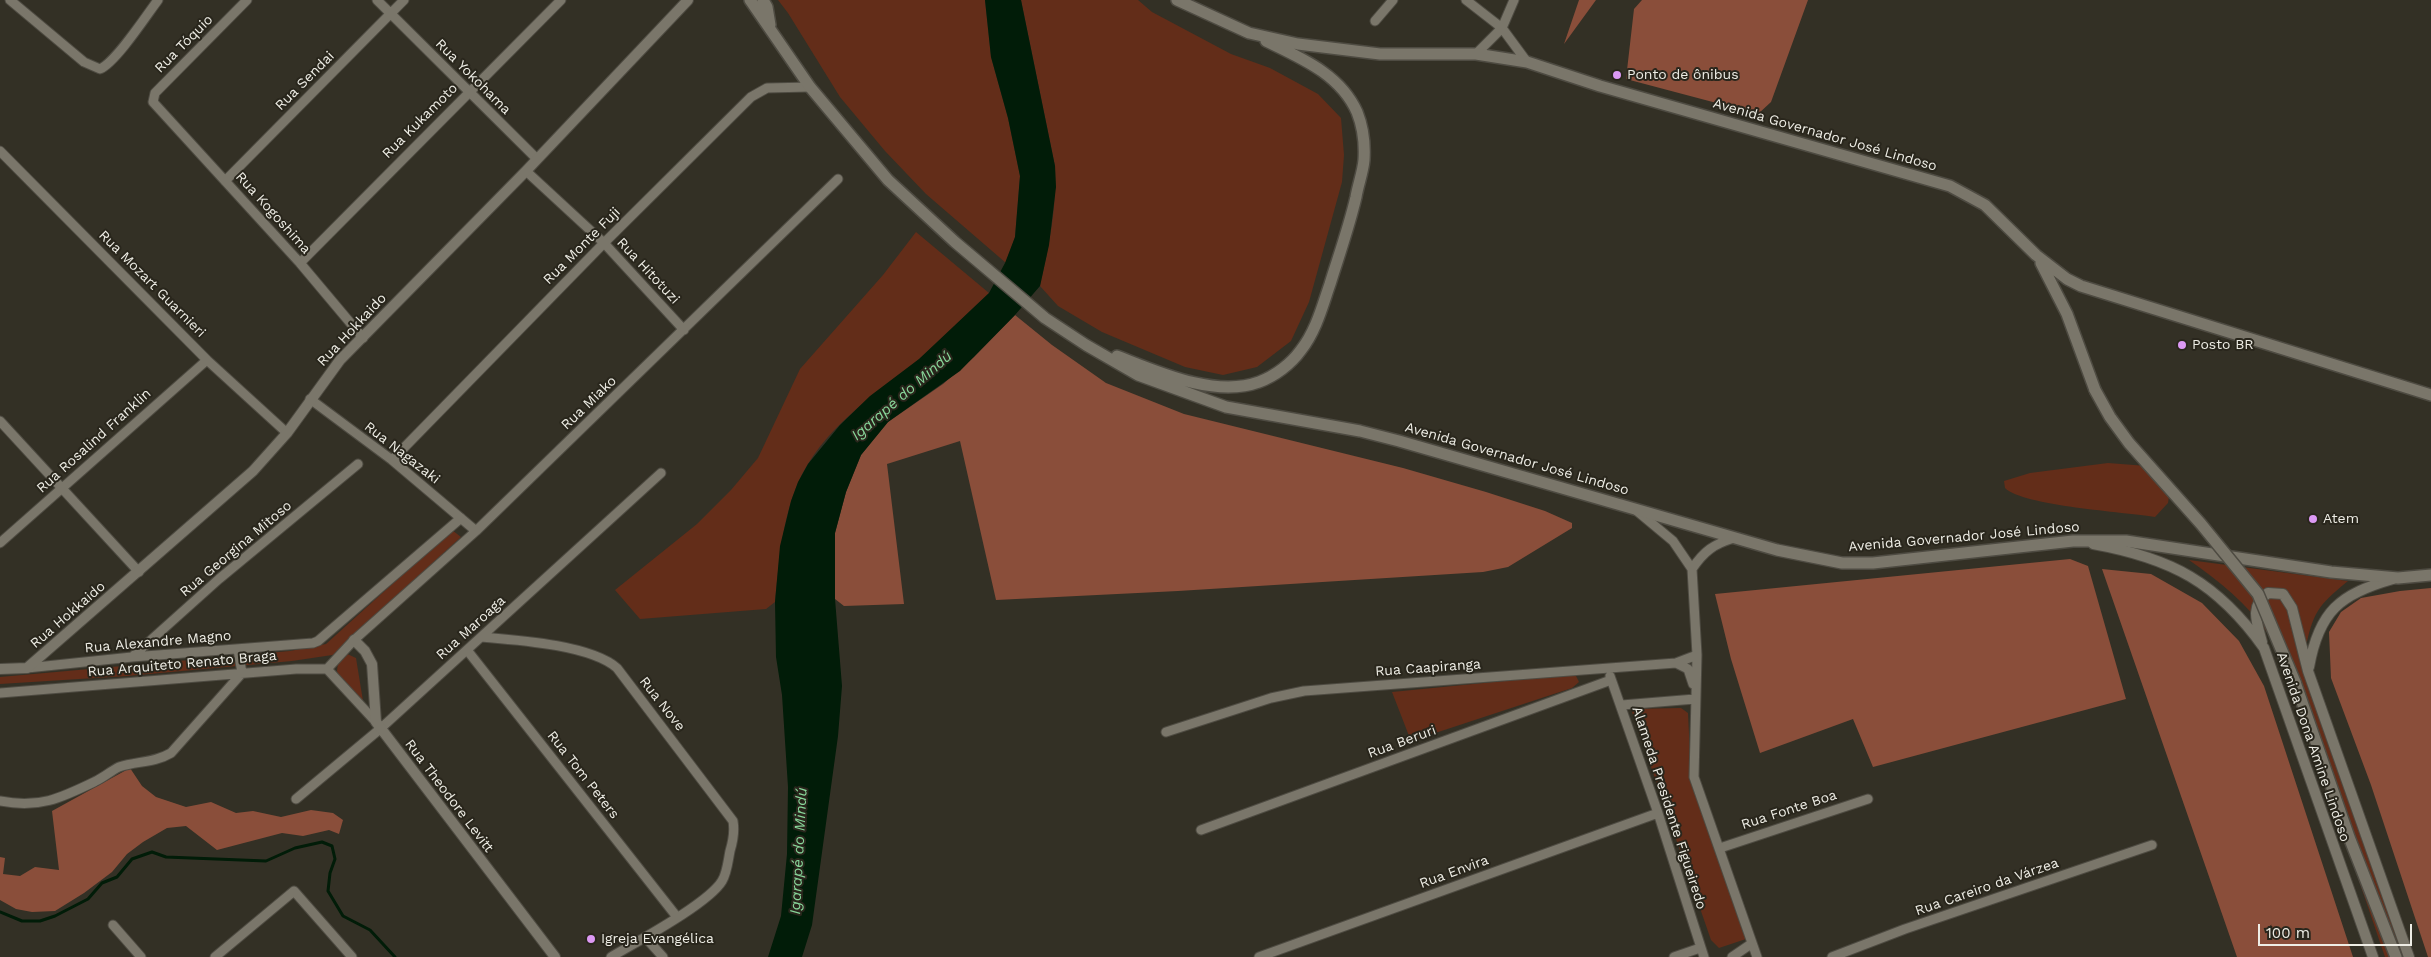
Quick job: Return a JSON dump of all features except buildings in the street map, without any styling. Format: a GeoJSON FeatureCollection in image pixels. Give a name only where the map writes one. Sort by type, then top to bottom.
{"type":"FeatureCollection","features":[{"type":"Feature","properties":{"kind":"main road","name":"Avenida Governador José Lindoso"},"geometry":{"type":"LineString","coordinates":[[750,0],[810,87],[888,180],[955,242],[1045,318],[1086,345],[1138,376],[1226,408],[1375,435],[1734,538],[1808,558],[1842,563],[1914,559],[2072,541],[2126,541],[2279,565],[2398,578],[2431,575]]}},
{"type":"Feature","properties":{"kind":"main road"},"geometry":{"type":"LineString","coordinates":[[763,0],[767,7],[771,29]]}},
{"type":"Feature","properties":{"kind":"main road","name":"Avenida Governador José Lindoso"},"geometry":{"type":"LineString","coordinates":[[1177,0],[1249,33],[1298,44],[1380,54],[1476,54],[1527,62],[1600,86],[1950,186],[1986,205],[2036,255],[2067,279],[2081,286],[2431,395]]}},
{"type":"Feature","properties":{"kind":"main road"},"geometry":{"type":"LineString","coordinates":[[1086,345],[1201,385],[1235,386],[1259,382],[1283,369],[1301,351],[1314,330],[1348,230],[1364,163],[1361,127],[1356,112],[1346,95],[1329,76],[1310,63],[1249,33]]}},
{"type":"Feature","properties":{"kind":"main road"},"geometry":{"type":"LineString","coordinates":[[2036,255],[2052,281],[2068,314],[2088,377],[2110,417],[2129,443],[2201,524],[2258,594],[2295,682],[2349,837],[2396,957]]}},
{"type":"Feature","properties":{"kind":"street"},"geometry":{"type":"LineString","coordinates":[[14,1],[93,68],[106,66],[158,0]]}},
{"type":"Feature","properties":{"kind":"street","name":"Rua Tóquio"},"geometry":{"type":"LineString","coordinates":[[158,111],[153,102],[155,92],[247,0]]}},
{"type":"Feature","properties":{"kind":"street","name":"Rua Yokohama"},"geometry":{"type":"LineString","coordinates":[[377,0],[537,159]]}},
{"type":"Feature","properties":{"kind":"street","name":"Rua Sendai"},"geometry":{"type":"LineString","coordinates":[[225,181],[404,0]]}},
{"type":"Feature","properties":{"kind":"street","name":"Rua Kukamoto"},"geometry":{"type":"LineString","coordinates":[[300,263],[468,91],[561,0]]}},
{"type":"Feature","properties":{"kind":"street","name":"Rua Hokkaido"},"geometry":{"type":"LineString","coordinates":[[27,668],[253,471],[287,433],[340,360],[526,171],[688,0]]}},
{"type":"Feature","properties":{"kind":"street"},"geometry":{"type":"LineString","coordinates":[[1375,21],[1393,0]]}},
{"type":"Feature","properties":{"kind":"street"},"geometry":{"type":"LineString","coordinates":[[1466,0],[1502,28],[1527,62]]}},
{"type":"Feature","properties":{"kind":"street"},"geometry":{"type":"LineString","coordinates":[[1476,54],[1502,28],[1514,0]]}},
{"type":"Feature","properties":{"kind":"street","name":"Rua Monte Fuji"},"geometry":{"type":"LineString","coordinates":[[392,460],[604,243],[751,97],[768,88],[810,87]]}},
{"type":"Feature","properties":{"kind":"street","name":"Rua Kogoshima"},"geometry":{"type":"LineString","coordinates":[[158,111],[300,263],[363,338]]}},
{"type":"Feature","properties":{"kind":"street","name":"Rua Mozart Guarnieri"},"geometry":{"type":"LineString","coordinates":[[0,151],[207,360],[287,433]]}},
{"type":"Feature","properties":{"kind":"street","name":"Rua Hitotuzi"},"geometry":{"type":"LineString","coordinates":[[526,171],[604,243],[684,330]]}},
{"type":"Feature","properties":{"kind":"street","name":"Rua Miako"},"geometry":{"type":"LineString","coordinates":[[354,640],[476,530],[838,179]]}},
{"type":"Feature","properties":{"kind":"street","name":"Rua Rosalind Franklin"},"geometry":{"type":"LineString","coordinates":[[0,543],[207,360]]}},
{"type":"Feature","properties":{"kind":"street","name":"Rua Nagazaki"},"geometry":{"type":"LineString","coordinates":[[310,399],[392,460],[476,530]]}},
{"type":"Feature","properties":{"kind":"street"},"geometry":{"type":"LineString","coordinates":[[0,421],[139,572]]}},
{"type":"Feature","properties":{"kind":"street","name":"Rua Georgina Mitoso"},"geometry":{"type":"LineString","coordinates":[[132,656],[219,579],[358,464]]}},
{"type":"Feature","properties":{"kind":"street","name":"Rua Maroaga"},"geometry":{"type":"LineString","coordinates":[[296,799],[378,725],[468,650],[662,473]]}},
{"type":"Feature","properties":{"kind":"street"},"geometry":{"type":"LineString","coordinates":[[1631,508],[1673,542],[1692,569],[1697,656],[1694,777],[1757,957]]}},
{"type":"Feature","properties":{"kind":"street","name":"Rua Alexandre Magno"},"geometry":{"type":"LineString","coordinates":[[0,669],[27,668],[132,656],[238,650],[318,641],[461,518]]}},
{"type":"Feature","properties":{"kind":"street"},"geometry":{"type":"LineString","coordinates":[[1692,569],[1701,556],[1716,543],[1734,538]]}},
{"type":"Feature","properties":{"kind":"street","name":"Avenida Dona Amine Lindoso"},"geometry":{"type":"LineString","coordinates":[[2072,541],[2126,550],[2153,558],[2191,577],[2218,596],[2246,623],[2264,648],[2373,957]]}},
{"type":"Feature","properties":{"kind":"street","name":"Avenida Dona Amine Lindoso"},"geometry":{"type":"LineString","coordinates":[[2398,578],[2363,587],[2339,602],[2324,621],[2315,640],[2308,671],[2409,957]]}},
{"type":"Feature","properties":{"kind":"street"},"geometry":{"type":"LineString","coordinates":[[2264,648],[2255,613],[2257,604],[2268,593],[2282,594],[2292,608],[2308,671]]}},
{"type":"Feature","properties":{"kind":"street","name":"Rua Nove"},"geometry":{"type":"LineString","coordinates":[[482,637],[591,653],[604,658],[617,668],[733,821],[734,834],[723,880],[712,893],[677,917]]}},
{"type":"Feature","properties":{"kind":"street"},"geometry":{"type":"LineString","coordinates":[[354,640],[365,651],[372,664],[378,725],[327,669],[354,640]]}},
{"type":"Feature","properties":{"kind":"street"},"geometry":{"type":"LineString","coordinates":[[0,801],[16,804],[41,804],[98,780],[117,768],[165,756],[178,747],[242,673],[238,650]]}},
{"type":"Feature","properties":{"kind":"street","name":"Rua Tom Peters"},"geometry":{"type":"LineString","coordinates":[[468,650],[677,917]]}},
{"type":"Feature","properties":{"kind":"street","name":"Rua Caapiranga"},"geometry":{"type":"LineString","coordinates":[[1166,732],[1271,698],[1304,691],[1676,663],[1697,656]]}},
{"type":"Feature","properties":{"kind":"street"},"geometry":{"type":"LineString","coordinates":[[1676,663],[1688,669],[1692,676],[1695,697]]}},
{"type":"Feature","properties":{"kind":"street","name":"Rua Arquiteto Renato Braga"},"geometry":{"type":"LineString","coordinates":[[0,693],[296,669],[327,669]]}},
{"type":"Feature","properties":{"kind":"street","name":"Alameda Presidente Figueiredo"},"geometry":{"type":"LineString","coordinates":[[1608,669],[1622,705],[1704,957]]}},
{"type":"Feature","properties":{"kind":"street","name":"Rua Beruri"},"geometry":{"type":"LineString","coordinates":[[1201,830],[1611,680]]}},
{"type":"Feature","properties":{"kind":"street"},"geometry":{"type":"LineString","coordinates":[[1622,705],[1695,697]]}},
{"type":"Feature","properties":{"kind":"street","name":"Rua Theodore Levitt"},"geometry":{"type":"LineString","coordinates":[[378,725],[555,957]]}},
{"type":"Feature","properties":{"kind":"street","name":"Rua Fonte Boa"},"geometry":{"type":"LineString","coordinates":[[1720,848],[1868,799]]}},
{"type":"Feature","properties":{"kind":"street","name":"Rua Envira"},"geometry":{"type":"LineString","coordinates":[[1259,957],[1658,813]]}},
{"type":"Feature","properties":{"kind":"street","name":"Rua Careiro da Várzea"},"geometry":{"type":"LineString","coordinates":[[1832,957],[1905,929],[2152,845]]}},
{"type":"Feature","properties":{"kind":"street"},"geometry":{"type":"LineString","coordinates":[[217,956],[294,891],[352,957]]}},
{"type":"Feature","properties":{"kind":"street"},"geometry":{"type":"LineString","coordinates":[[611,957],[677,917]]}},
{"type":"Feature","properties":{"kind":"street"},"geometry":{"type":"LineString","coordinates":[[112,925],[141,957]]}},
{"type":"Feature","properties":{"kind":"street"},"geometry":{"type":"LineString","coordinates":[[644,937],[663,957]]}},
{"type":"Feature","properties":{"kind":"street"},"geometry":{"type":"LineString","coordinates":[[1732,957],[1751,944]]}},
{"type":"Feature","properties":{"kind":"street"},"geometry":{"type":"LineString","coordinates":[[1674,957],[1700,948]]}},
{"type":"Feature","properties":{"kind":"shaded area"},"geometry":{"type":"Polygon","coordinates":[[[778,0],[985,0],[991,57],[1008,118],[1020,176],[1015,237],[1006,263],[926,194],[885,151],[840,97],[778,0]]]}},
{"type":"Feature","properties":{"kind":"shaded area"},"geometry":{"type":"Polygon","coordinates":[[[1021,0],[1138,0],[1152,12],[1231,54],[1270,68],[1318,94],[1341,118],[1344,155],[1342,182],[1309,302],[1291,341],[1257,367],[1223,375],[1185,367],[1102,332],[1058,306],[1040,286],[1054,211],[1055,166],[1021,0]]]}},
{"type":"Feature","properties":{"kind":"shaded area"},"geometry":{"type":"Polygon","coordinates":[[[1579,0],[1596,0],[1564,44],[1579,0]]]}},
{"type":"Feature","properties":{"kind":"shaded area"},"geometry":{"type":"Polygon","coordinates":[[[1642,0],[1808,0],[1771,102],[1758,114],[1626,79],[1634,9],[1642,0]]]}},
{"type":"Feature","properties":{"kind":"shaded area"},"geometry":{"type":"Polygon","coordinates":[[[916,232],[989,293],[917,361],[850,415],[820,446],[798,483],[788,512],[782,541],[775,602],[766,609],[640,619],[615,590],[697,524],[731,490],[758,458],[800,369],[883,275],[916,232]]]}},
{"type":"Feature","properties":{"kind":"shaded area"},"geometry":{"type":"Polygon","coordinates":[[[1015,315],[1052,345],[1106,383],[1184,414],[1403,468],[1486,492],[1545,511],[1572,523],[1572,528],[1508,567],[1483,572],[996,600],[960,441],[887,464],[904,604],[844,606],[835,599],[835,533],[846,492],[861,455],[888,422],[943,384],[974,357],[1015,315]]]}},
{"type":"Feature","properties":{"kind":"shaded area"},"geometry":{"type":"Polygon","coordinates":[[[2108,463],[2147,466],[2171,483],[2168,503],[2155,517],[2052,504],[2015,494],[2005,488],[2004,481],[2030,473],[2108,463]]]}},
{"type":"Feature","properties":{"kind":"shaded area"},"geometry":{"type":"Polygon","coordinates":[[[452,530],[461,537],[344,644],[343,652],[356,658],[364,707],[339,678],[337,671],[339,654],[292,661],[127,676],[0,684],[0,677],[290,651],[326,644],[452,530]]]}},
{"type":"Feature","properties":{"kind":"shaded area"},"geometry":{"type":"Polygon","coordinates":[[[2070,559],[2088,566],[2126,699],[1873,767],[1853,719],[1760,753],[1731,659],[1715,594],[2070,559]]]}},
{"type":"Feature","properties":{"kind":"shaded area"},"geometry":{"type":"Polygon","coordinates":[[[2189,560],[2348,581],[2329,597],[2318,611],[2305,651],[2407,957],[2385,957],[2287,670],[2272,639],[2242,603],[2189,560]]]}},
{"type":"Feature","properties":{"kind":"shaded area"},"geometry":{"type":"Polygon","coordinates":[[[2102,569],[2151,574],[2202,603],[2239,641],[2264,686],[2353,957],[2237,957],[2102,569]]]}},
{"type":"Feature","properties":{"kind":"shaded area"},"geometry":{"type":"Polygon","coordinates":[[[2431,588],[2431,957],[2428,957],[2371,785],[2331,678],[2329,632],[2341,612],[2361,598],[2431,588]]]}},
{"type":"Feature","properties":{"kind":"shaded area"},"geometry":{"type":"Polygon","coordinates":[[[1575,674],[1579,682],[1572,688],[1411,741],[1392,692],[1575,674]]]}},
{"type":"Feature","properties":{"kind":"shaded area"},"geometry":{"type":"Polygon","coordinates":[[[1681,708],[1688,713],[1691,775],[1746,939],[1719,948],[1711,940],[1631,709],[1681,708]]]}},
{"type":"Feature","properties":{"kind":"shaded area"},"geometry":{"type":"Polygon","coordinates":[[[130,768],[142,786],[156,797],[186,807],[211,802],[236,813],[253,811],[281,817],[311,810],[333,813],[343,820],[339,834],[329,830],[303,836],[282,833],[217,850],[186,826],[167,828],[143,842],[127,854],[112,872],[84,893],[55,911],[32,912],[16,909],[0,900],[0,857],[5,858],[3,874],[20,876],[35,867],[59,870],[52,811],[130,768]]]}},
{"type":"Feature","properties":{"kind":"water","name":"Igarapé do Mindú"},"geometry":{"type":"Polygon","coordinates":[[[985,0],[1021,0],[1055,166],[1056,187],[1049,245],[1040,286],[1015,315],[960,371],[888,422],[861,455],[846,492],[835,533],[835,599],[842,686],[838,736],[812,925],[802,957],[768,957],[781,916],[787,854],[788,787],[782,695],[776,657],[775,602],[780,546],[791,501],[798,482],[808,464],[840,425],[870,396],[919,359],[989,293],[1005,263],[1015,237],[1020,176],[1008,118],[991,57],[985,0]]]}},
{"type":"Feature","properties":{"kind":"waterway"},"geometry":{"type":"LineString","coordinates":[[0,912],[22,921],[40,921],[55,916],[88,899],[102,883],[117,877],[132,859],[152,852],[166,857],[266,861],[295,848],[322,842],[332,846],[335,859],[330,873],[328,891],[343,916],[370,930],[395,957]]}},
{"type":"Feature","properties":{"kind":"place","name":"Ponto de ônibus"},"geometry":{"type":"Point","coordinates":[1617,75]}},
{"type":"Feature","properties":{"kind":"place","name":"Posto BR"},"geometry":{"type":"Point","coordinates":[2182,345]}},
{"type":"Feature","properties":{"kind":"place","name":"Atem"},"geometry":{"type":"Point","coordinates":[2313,519]}},
{"type":"Feature","properties":{"kind":"place","name":"Igreja Evangélica"},"geometry":{"type":"Point","coordinates":[591,939]}}]}
